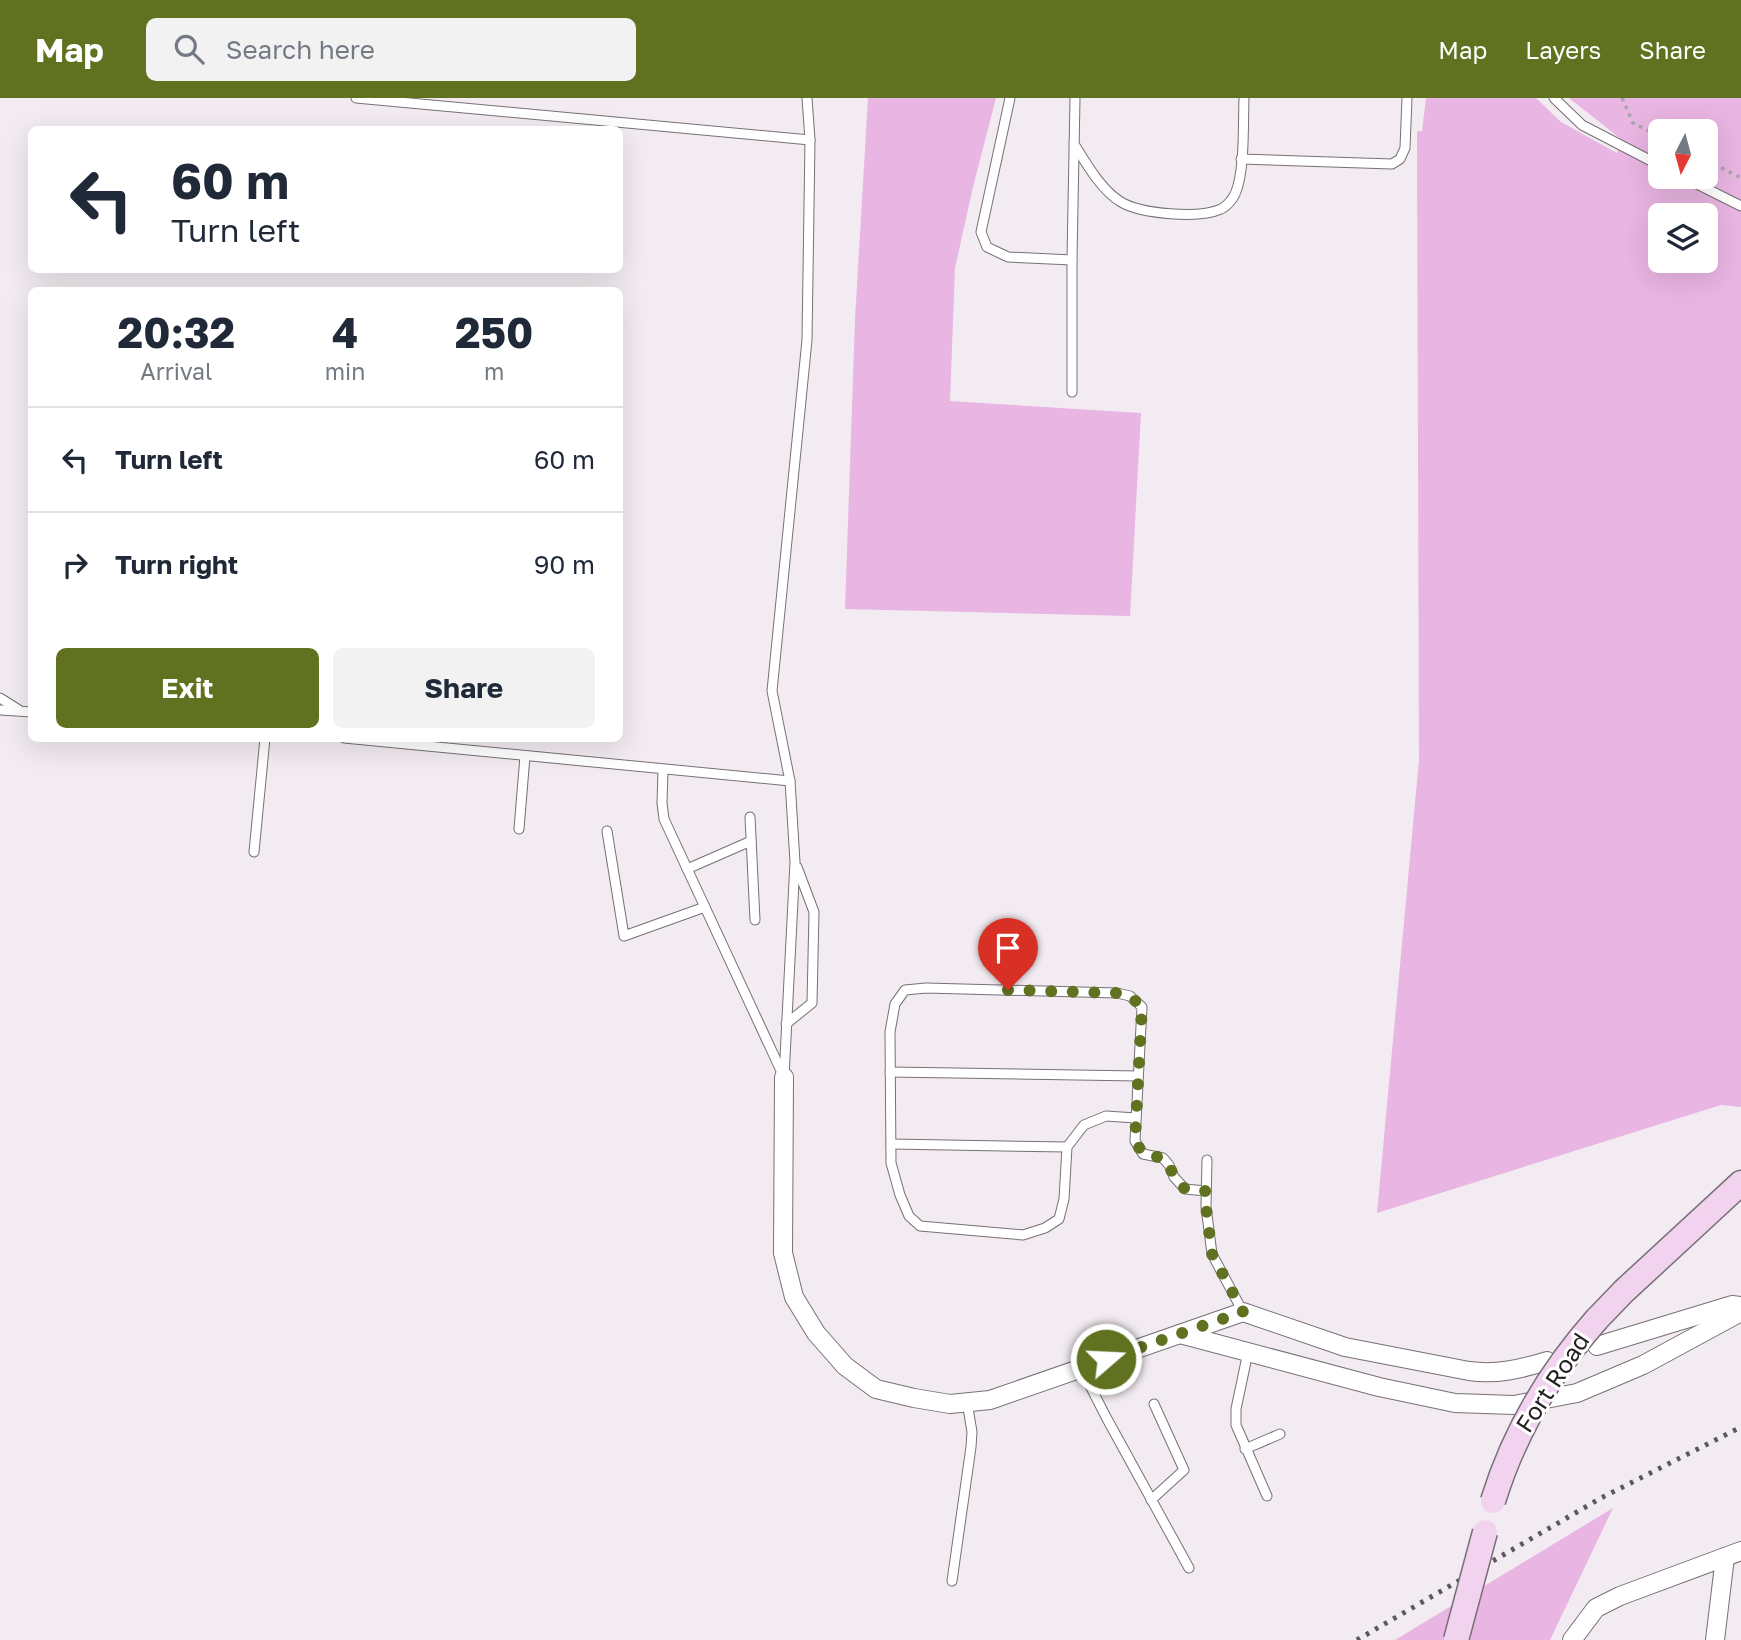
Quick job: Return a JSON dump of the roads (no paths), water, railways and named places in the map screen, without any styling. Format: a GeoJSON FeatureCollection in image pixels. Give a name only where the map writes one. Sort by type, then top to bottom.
{"type":"FeatureCollection","features":[{"type":"Feature","properties":{"kind":"street"},"geometry":{"type":"LineString","coordinates":[[784,1077],[783,1253],[794,1297],[816,1333],[845,1366],[876,1389],[950,1404],[990,1400],[1243,1312],[1345,1347],[1469,1371],[1499,1372],[1547,1361]]}},
{"type":"Feature","properties":{"kind":"street","name":"Fort Road"},"geometry":{"type":"LineString","coordinates":[[1456,1640],[1493,1501],[1513,1448],[1532,1410],[1565,1358],[1597,1319],[1741,1182]]}},
{"type":"Feature","properties":{"kind":"street"},"geometry":{"type":"LineString","coordinates":[[1597,1346],[1732,1305],[1741,1306]]}},
{"type":"Feature","properties":{"kind":"street"},"geometry":{"type":"LineString","coordinates":[[1180,1334],[1379,1387],[1455,1403],[1514,1405],[1577,1393],[1643,1365],[1741,1312]]}},
{"type":"Feature","properties":{"kind":"street"},"geometry":{"type":"LineString","coordinates":[[1572,1640],[1596,1608],[1620,1596],[1733,1554]]}},
{"type":"Feature","properties":{"kind":"street"},"geometry":{"type":"LineString","coordinates":[[1715,1640],[1733,1554]]}},
{"type":"Feature","properties":{"kind":"lane"},"geometry":{"type":"LineString","coordinates":[[356,98],[810,140]]}},
{"type":"Feature","properties":{"kind":"lane"},"geometry":{"type":"LineString","coordinates":[[784,1077],[795,862],[790,781],[772,691],[807,340],[810,140],[807,98]]}},
{"type":"Feature","properties":{"kind":"lane"},"geometry":{"type":"LineString","coordinates":[[1010,98],[981,232],[987,247],[1008,257],[1072,260]]}},
{"type":"Feature","properties":{"kind":"lane"},"geometry":{"type":"LineString","coordinates":[[1072,392],[1075,98]]}},
{"type":"Feature","properties":{"kind":"lane"},"geometry":{"type":"LineString","coordinates":[[1074,144],[1097,179],[1120,202],[1149,212],[1198,214],[1222,209],[1235,196],[1241,177],[1244,98]]}},
{"type":"Feature","properties":{"kind":"lane"},"geometry":{"type":"LineString","coordinates":[[1241,159],[1392,164],[1400,159],[1405,148],[1407,98]]}},
{"type":"Feature","properties":{"kind":"lane"},"geometry":{"type":"LineString","coordinates":[[1554,98],[1582,125],[1648,159]]}},
{"type":"Feature","properties":{"kind":"lane"},"geometry":{"type":"LineString","coordinates":[[1707,189],[1741,206]]}},
{"type":"Feature","properties":{"kind":"lane"},"geometry":{"type":"LineString","coordinates":[[0,698],[27,712]]}},
{"type":"Feature","properties":{"kind":"lane"},"geometry":{"type":"LineString","coordinates":[[0,710],[27,712]]}},
{"type":"Feature","properties":{"kind":"lane"},"geometry":{"type":"LineString","coordinates":[[254,852],[264,742]]}},
{"type":"Feature","properties":{"kind":"lane"},"geometry":{"type":"LineString","coordinates":[[413,742],[525,756],[790,781]]}},
{"type":"Feature","properties":{"kind":"lane"},"geometry":{"type":"LineString","coordinates":[[519,829],[525,756]]}},
{"type":"Feature","properties":{"kind":"lane"},"geometry":{"type":"LineString","coordinates":[[663,770],[664,818],[784,1077]]}},
{"type":"Feature","properties":{"kind":"lane"},"geometry":{"type":"LineString","coordinates":[[750,817],[755,920]]}},
{"type":"Feature","properties":{"kind":"lane"},"geometry":{"type":"LineString","coordinates":[[607,831],[624,936],[705,907]]}},
{"type":"Feature","properties":{"kind":"lane"},"geometry":{"type":"LineString","coordinates":[[687,869],[751,841]]}},
{"type":"Feature","properties":{"kind":"lane"},"geometry":{"type":"LineString","coordinates":[[786,1024],[812,1003],[814,912],[795,862]]}},
{"type":"Feature","properties":{"kind":"lane"},"geometry":{"type":"LineString","coordinates":[[1136,1118],[1106,1116],[1084,1125],[1067,1147],[1065,1199],[1059,1219],[1045,1228],[1023,1235],[920,1226],[909,1216],[891,1163],[890,1032],[895,1004],[905,990],[926,988],[1117,993],[1130,996],[1142,1007],[1135,1141],[1143,1154],[1163,1158],[1185,1189],[1206,1191]]}},
{"type":"Feature","properties":{"kind":"lane"},"geometry":{"type":"LineString","coordinates":[[890,1072],[1138,1076]]}},
{"type":"Feature","properties":{"kind":"lane"},"geometry":{"type":"LineString","coordinates":[[891,1144],[1067,1147]]}},
{"type":"Feature","properties":{"kind":"lane"},"geometry":{"type":"LineString","coordinates":[[1207,1160],[1206,1207],[1212,1254],[1243,1312]]}},
{"type":"Feature","properties":{"kind":"lane"},"geometry":{"type":"LineString","coordinates":[[1248,1352],[1235,1419],[1238,1433],[1266,1496]]}},
{"type":"Feature","properties":{"kind":"lane"},"geometry":{"type":"LineString","coordinates":[[1081,1368],[1189,1568]]}},
{"type":"Feature","properties":{"kind":"lane"},"geometry":{"type":"LineString","coordinates":[[952,1581],[971,1447],[972,1432],[967,1402]]}},
{"type":"Feature","properties":{"kind":"lane"},"geometry":{"type":"LineString","coordinates":[[1151,1500],[1184,1470],[1154,1404]]}},
{"type":"Feature","properties":{"kind":"lane"},"geometry":{"type":"LineString","coordinates":[[1245,1449],[1280,1434]]}},
{"type":"Feature","properties":{"kind":"railway"},"geometry":{"type":"LineString","coordinates":[[1357,1640],[1601,1498],[1741,1427]]}}]}
